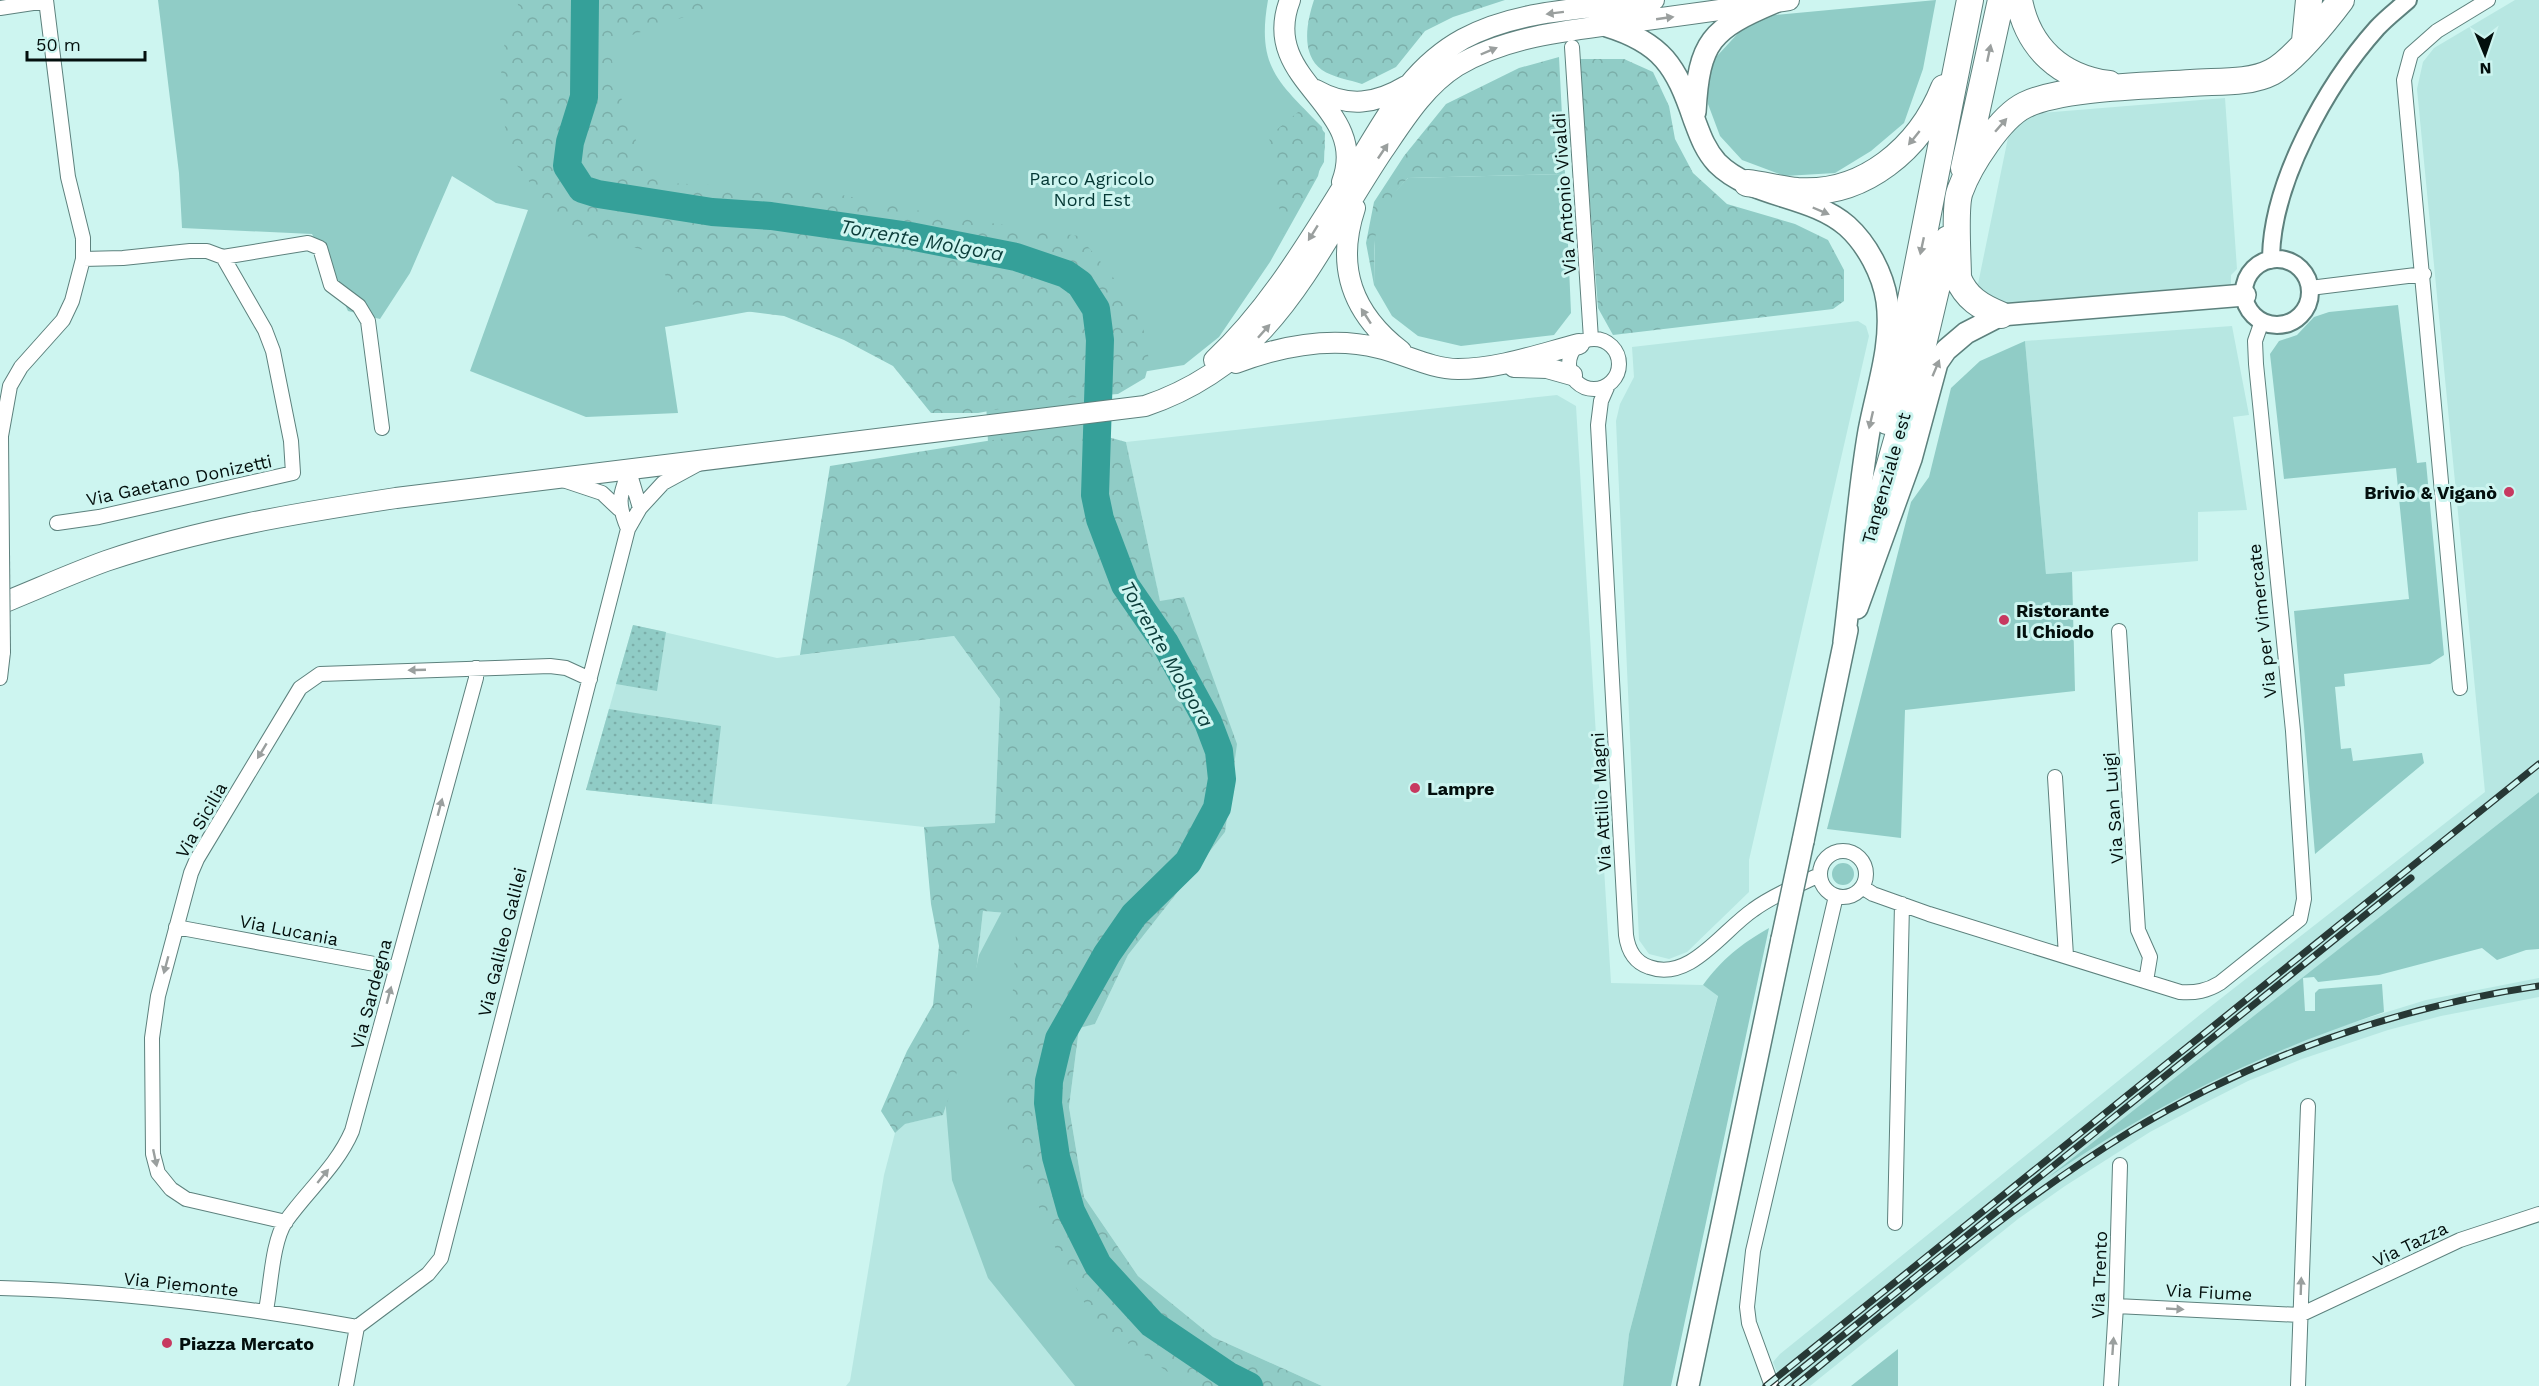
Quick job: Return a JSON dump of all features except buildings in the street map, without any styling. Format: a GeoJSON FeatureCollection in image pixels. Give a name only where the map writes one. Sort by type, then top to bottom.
{"type":"FeatureCollection","features":[{"type":"Feature","properties":{"kind":"highway","name":"Tangenziale est"},"geometry":{"type":"LineString","coordinates":[[1864,552],[1897,366],[1970,0]]}},
{"type":"Feature","properties":{"kind":"highway","name":"Tangenziale est"},"geometry":{"type":"LineString","coordinates":[[1864,552],[1917,370],[2001,0]]}},
{"type":"Feature","properties":{"kind":"highway"},"geometry":{"type":"LineString","coordinates":[[2019,0],[2028,29],[2040,49],[2054,63],[2068,73],[2088,80],[2130,87]]}},
{"type":"Feature","properties":{"kind":"highway"},"geometry":{"type":"LineString","coordinates":[[2305,41],[2309,0]]}},
{"type":"Feature","properties":{"kind":"highway"},"geometry":{"type":"LineString","coordinates":[[2001,315],[1974,301],[1963,290],[1958,278],[1959,192],[1997,127],[2024,106],[2055,97],[2130,87],[2256,78],[2284,65],[2341,0]]}},
{"type":"Feature","properties":{"kind":"highway"},"geometry":{"type":"LineString","coordinates":[[1747,183],[1797,191],[1820,190],[1848,184],[1871,174],[1898,155],[1924,125],[1939,101],[1960,49]]}},
{"type":"Feature","properties":{"kind":"main road"},"geometry":{"type":"LineString","coordinates":[[1290,0],[1285,16],[1286,48],[1294,68],[1331,111],[1343,137],[1346,169],[1337,195]]}},
{"type":"Feature","properties":{"kind":"main road"},"geometry":{"type":"LineString","coordinates":[[1145,406],[1194,376],[1230,345],[1277,288],[1337,195],[1422,80],[1465,38],[1510,22],[1539,15],[1654,0]]}},
{"type":"Feature","properties":{"kind":"main road"},"geometry":{"type":"LineString","coordinates":[[1311,87],[1336,100],[1359,102],[1380,99],[1507,43],[1782,1]]}},
{"type":"Feature","properties":{"kind":"main road"},"geometry":{"type":"LineString","coordinates":[[1694,118],[1697,72],[1712,40],[1728,24],[1782,1]]}},
{"type":"Feature","properties":{"kind":"main road"},"geometry":{"type":"LineString","coordinates":[[1607,26],[1632,33],[1657,50],[1676,72],[1704,143],[1717,162],[1747,183],[1818,209],[1845,225],[1860,241],[1870,257],[1887,301],[1885,353],[1869,431],[1844,642]]}},
{"type":"Feature","properties":{"kind":"main road"},"geometry":{"type":"LineString","coordinates":[[1225,367],[1258,337],[1282,308],[1366,177],[1422,80]]}},
{"type":"Feature","properties":{"kind":"main road"},"geometry":{"type":"LineString","coordinates":[[1366,177],[1349,227],[1347,261],[1352,286],[1361,310],[1371,325],[1408,356]]}},
{"type":"Feature","properties":{"kind":"main road"},"geometry":{"type":"LineString","coordinates":[[1844,642],[1911,459],[1937,363],[1946,350],[1966,333],[2001,315],[2245,295]]}},
{"type":"Feature","properties":{"kind":"main road"},"geometry":{"type":"LineString","coordinates":[[1490,366],[1585,341]]}},
{"type":"Feature","properties":{"kind":"main road"},"geometry":{"type":"LineString","coordinates":[[0,604],[106,561],[216,530],[293,513],[1145,406],[1178,395],[1225,367],[1268,351],[1315,344],[1363,345],[1445,368],[1490,366],[1547,368],[1577,380]]}},
{"type":"Feature","properties":{"kind":"main road"},"geometry":{"type":"LineString","coordinates":[[1688,1386],[1864,552]]}},
{"type":"Feature","properties":{"kind":"street"},"geometry":{"type":"LineString","coordinates":[[0,8],[46,0],[68,177],[83,238],[84,259],[72,301],[63,320],[21,367],[10,386],[1,436],[3,652],[0,678]]}},
{"type":"Feature","properties":{"kind":"street"},"geometry":{"type":"LineString","coordinates":[[2271,260],[2274,228],[2292,167],[2307,132],[2337,81],[2378,27],[2408,0]]}},
{"type":"Feature","properties":{"kind":"street"},"geometry":{"type":"LineString","coordinates":[[2460,688],[2424,274],[2405,95],[2406,69],[2411,54],[2437,31],[2488,0]]}},
{"type":"Feature","properties":{"kind":"street","name":"Via Antonio Vivaldi"},"geometry":{"type":"LineString","coordinates":[[1572,47],[1585,341]]}},
{"type":"Feature","properties":{"kind":"street"},"geometry":{"type":"LineString","coordinates":[[84,259],[123,258],[190,251],[207,251],[224,257],[308,243],[320,248],[331,285],[359,306],[368,321],[382,428]]}},
{"type":"Feature","properties":{"kind":"street","name":"Via Gaetano Donizetti"},"geometry":{"type":"LineString","coordinates":[[57,523],[99,518],[293,473],[291,441],[273,351],[265,330],[224,257]]}},
{"type":"Feature","properties":{"kind":"street"},"geometry":{"type":"LineString","coordinates":[[2271,260],[2294,263],[2305,274],[2310,288],[2309,301],[2298,317],[2280,324],[2262,321],[2250,310],[2245,295],[2251,272],[2271,260]]}},
{"type":"Feature","properties":{"kind":"street"},"geometry":{"type":"LineString","coordinates":[[2310,288],[2424,274]]}},
{"type":"Feature","properties":{"kind":"street","name":"Via per Vimercate"},"geometry":{"type":"LineString","coordinates":[[2146,981],[2180,992],[2208,991],[2300,919],[2304,899],[2293,731],[2256,364],[2255,341],[2262,321]]}},
{"type":"Feature","properties":{"kind":"street"},"geometry":{"type":"LineString","coordinates":[[1585,341],[1611,345],[1619,358],[1618,373],[1608,385],[1595,389],[1577,380],[1570,358],[1585,341]]}},
{"type":"Feature","properties":{"kind":"street","name":"Via Attilio Magni"},"geometry":{"type":"LineString","coordinates":[[1577,380],[1598,424]]}},
{"type":"Feature","properties":{"kind":"street","name":"Via Attilio Magni"},"geometry":{"type":"LineString","coordinates":[[1608,385],[1601,401],[1598,424],[1625,923],[1630,953],[1641,964],[1651,968],[1666,971],[1678,969],[1697,958],[1754,909],[1819,875]]}},
{"type":"Feature","properties":{"kind":"street","name":"Via Galileo Galilei"},"geometry":{"type":"LineString","coordinates":[[357,1327],[428,1274],[441,1258],[628,529],[640,508],[663,483],[701,462]]}},
{"type":"Feature","properties":{"kind":"street"},"geometry":{"type":"LineString","coordinates":[[629,471],[640,508]]}},
{"type":"Feature","properties":{"kind":"street"},"geometry":{"type":"LineString","coordinates":[[628,529],[620,509],[619,495],[629,471]]}},
{"type":"Feature","properties":{"kind":"street"},"geometry":{"type":"LineString","coordinates":[[558,479],[602,493],[620,509]]}},
{"type":"Feature","properties":{"kind":"street","name":"Via San Luigi"},"geometry":{"type":"LineString","coordinates":[[2120,631],[2138,930],[2150,957],[2146,981]]}},
{"type":"Feature","properties":{"kind":"street","name":"Via Sicilia"},"geometry":{"type":"LineString","coordinates":[[286,1222],[186,1199],[171,1190],[158,1173],[153,1154],[152,1038],[158,996],[191,873],[197,859],[300,688],[320,674],[550,666],[566,668],[590,679]]}},
{"type":"Feature","properties":{"kind":"street","name":"Via Sardegna"},"geometry":{"type":"LineString","coordinates":[[266,1311],[279,1238],[286,1222],[346,1145],[476,678],[476,668]]}},
{"type":"Feature","properties":{"kind":"street"},"geometry":{"type":"LineString","coordinates":[[2055,777],[2066,956]]}},
{"type":"Feature","properties":{"kind":"street"},"geometry":{"type":"LineString","coordinates":[[1845,850],[1860,858],[1864,865],[1866,873],[1862,887],[1851,896],[1836,896],[1824,889],[1819,875],[1820,867],[1830,854],[1845,850]]}},
{"type":"Feature","properties":{"kind":"street"},"geometry":{"type":"LineString","coordinates":[[1862,887],[1902,904],[2146,981]]}},
{"type":"Feature","properties":{"kind":"street"},"geometry":{"type":"LineString","coordinates":[[1772,1386],[1749,1323],[1747,1306],[1753,1251],[1836,896]]}},
{"type":"Feature","properties":{"kind":"street"},"geometry":{"type":"LineString","coordinates":[[1895,1223],[1902,904]]}},
{"type":"Feature","properties":{"kind":"street","name":"Via Lucania"},"geometry":{"type":"LineString","coordinates":[[176,927],[396,968]]}},
{"type":"Feature","properties":{"kind":"street"},"geometry":{"type":"LineString","coordinates":[[2298,1386],[2308,1106]]}},
{"type":"Feature","properties":{"kind":"street","name":"Via Trento"},"geometry":{"type":"LineString","coordinates":[[2111,1386],[2120,1165]]}},
{"type":"Feature","properties":{"kind":"street","name":"Via Tazza"},"geometry":{"type":"LineString","coordinates":[[2300,1315],[2460,1240],[2539,1214]]}},
{"type":"Feature","properties":{"kind":"street","name":"Via Piemonte"},"geometry":{"type":"LineString","coordinates":[[0,1288],[66,1290],[266,1311],[357,1327]]}},
{"type":"Feature","properties":{"kind":"street","name":"Via Fiume"},"geometry":{"type":"LineString","coordinates":[[2116,1306],[2300,1315]]}},
{"type":"Feature","properties":{"kind":"street"},"geometry":{"type":"LineString","coordinates":[[346,1386],[357,1327]]}},
{"type":"Feature","properties":{"kind":"shaded area"},"geometry":{"type":"Polygon","coordinates":[[[2515,0],[2539,0],[2539,792],[2059,1169],[2130,1123],[2190,1090],[2335,1028],[2426,1000],[2539,978],[2539,997],[2441,1016],[2388,1030],[2302,1059],[2248,1081],[2197,1107],[2150,1132],[2018,1219],[1810,1386],[1782,1386],[1773,1362],[1780,1354],[2201,1014],[2485,792],[2417,89],[2423,62],[2434,48],[2515,0]]]}},
{"type":"Feature","properties":{"kind":"shaded area"},"geometry":{"type":"Polygon","coordinates":[[[2225,98],[2237,269],[2231,275],[2231,284],[1997,304],[1986,295],[1978,284],[2009,133],[2032,114],[2225,98]]]}},
{"type":"Feature","properties":{"kind":"shaded area"},"geometry":{"type":"Polygon","coordinates":[[[1858,321],[1866,326],[1869,336],[1749,860],[1749,892],[1687,952],[1669,959],[1649,954],[1639,940],[1616,421],[1620,404],[1634,377],[1632,347],[1858,321]]]}},
{"type":"Feature","properties":{"kind":"shaded area"},"geometry":{"type":"Polygon","coordinates":[[[2232,326],[2249,415],[2233,417],[2247,510],[2198,512],[2198,561],[2046,574],[2025,341],[2232,326]]]}},
{"type":"Feature","properties":{"kind":"shaded area"},"geometry":{"type":"Polygon","coordinates":[[[1557,395],[1576,406],[1611,983],[1703,985],[1718,995],[1629,1334],[1623,1386],[1322,1386],[1213,1337],[1138,1276],[1084,1197],[1069,1107],[1079,1027],[1095,1024],[1128,955],[1225,832],[1184,597],[1160,602],[1126,442],[1557,395]]]}},
{"type":"Feature","properties":{"kind":"shaded area"},"geometry":{"type":"Polygon","coordinates":[[[633,625],[777,658],[954,636],[1000,699],[995,823],[924,827],[586,790],[633,625]]]}},
{"type":"Feature","properties":{"kind":"shaded area"},"geometry":{"type":"Polygon","coordinates":[[[983,911],[1017,914],[1003,1083],[1187,1386],[846,1386],[850,1381],[884,1175],[895,1133],[904,1124],[943,1115],[969,1035],[983,911]]]}},
{"type":"Feature","properties":{"kind":"green space","name":"Parco Agricolo Nord Est"},"geometry":{"type":"Polygon","coordinates":[[[158,0],[1268,0],[1265,42],[1268,58],[1283,85],[1322,127],[1325,147],[1318,176],[1270,262],[1219,337],[1184,365],[1106,378],[1096,426],[1125,584],[1058,1177],[1166,1318],[1301,1386],[1075,1386],[988,1278],[952,1180],[945,1097],[948,1095],[979,955],[1010,896],[986,401],[995,350],[758,310],[665,327],[678,413],[586,417],[470,371],[528,210],[496,203],[452,176],[410,273],[380,319],[348,311],[312,234],[182,228],[179,173],[158,0]]]}},
{"type":"Feature","properties":{"kind":"green space"},"geometry":{"type":"Polygon","coordinates":[[[517,0],[733,0],[609,43],[615,77],[626,114],[645,164],[668,183],[817,190],[950,217],[1079,236],[1118,283],[1139,320],[1146,339],[1148,358],[1145,378],[1118,394],[1052,399],[978,413],[931,413],[893,366],[844,340],[784,316],[689,304],[671,285],[652,252],[566,231],[510,156],[499,92],[505,39],[521,19],[517,0]]]}},
{"type":"Feature","properties":{"kind":"green space"},"geometry":{"type":"Polygon","coordinates":[[[1314,0],[1505,0],[1453,17],[1425,31],[1396,67],[1362,84],[1322,70],[1310,55],[1307,37],[1314,0]]]}},
{"type":"Feature","properties":{"kind":"green space"},"geometry":{"type":"Polygon","coordinates":[[[1936,0],[1923,69],[1904,123],[1871,151],[1835,173],[1785,176],[1742,160],[1720,136],[1708,104],[1706,68],[1753,17],[1936,0]]]}},
{"type":"Feature","properties":{"kind":"green space"},"geometry":{"type":"Polygon","coordinates":[[[1559,57],[1565,174],[1408,178],[1387,204],[1377,227],[1374,285],[1366,243],[1374,202],[1404,156],[1446,104],[1519,68],[1559,57]]]}},
{"type":"Feature","properties":{"kind":"green space"},"geometry":{"type":"Polygon","coordinates":[[[1579,59],[1624,59],[1653,72],[1669,106],[1675,139],[1693,173],[1727,204],[1795,224],[1828,240],[1844,270],[1844,301],[1833,309],[1613,335],[1598,308],[1579,59]]]}},
{"type":"Feature","properties":{"kind":"green space"},"geometry":{"type":"Polygon","coordinates":[[[1303,108],[1325,133],[1324,162],[1283,234],[1269,136],[1303,108]]]}},
{"type":"Feature","properties":{"kind":"green space"},"geometry":{"type":"Polygon","coordinates":[[[1565,174],[1571,313],[1554,335],[1461,346],[1418,336],[1392,316],[1374,285],[1375,227],[1387,200],[1408,178],[1565,174]]]}},
{"type":"Feature","properties":{"kind":"green space"},"geometry":{"type":"Polygon","coordinates":[[[2398,305],[2417,463],[2426,462],[2444,655],[2430,664],[2344,674],[2345,686],[2335,687],[2341,749],[2351,748],[2353,761],[2422,753],[2424,763],[2315,854],[2294,611],[2409,599],[2396,468],[2284,479],[2270,354],[2279,341],[2297,335],[2314,317],[2329,312],[2398,305]]]}},
{"type":"Feature","properties":{"kind":"green space"},"geometry":{"type":"Polygon","coordinates":[[[2025,341],[2046,574],[2072,572],[2075,691],[1905,710],[1901,838],[1827,829],[1911,502],[1929,477],[1951,388],[1980,361],[2025,341]]]}},
{"type":"Feature","properties":{"kind":"green space"},"geometry":{"type":"Polygon","coordinates":[[[1086,431],[1126,442],[1160,601],[1184,597],[1237,744],[1225,832],[1128,955],[1095,1024],[1079,1028],[1069,1107],[1084,1197],[1138,1276],[1213,1337],[1322,1386],[1187,1386],[1093,1318],[1059,1257],[1007,1127],[1003,1083],[1013,989],[1017,914],[983,911],[969,1035],[943,1115],[905,1124],[895,1133],[881,1111],[907,1051],[933,1005],[939,946],[931,904],[924,827],[995,823],[1000,699],[954,636],[800,655],[830,466],[1031,434],[1086,431]]]}},
{"type":"Feature","properties":{"kind":"green space"},"geometry":{"type":"Polygon","coordinates":[[[633,625],[666,632],[657,691],[616,684],[633,625]]]}},
{"type":"Feature","properties":{"kind":"green space"},"geometry":{"type":"Polygon","coordinates":[[[609,709],[721,726],[712,804],[586,790],[609,709]]]}},
{"type":"Feature","properties":{"kind":"green space"},"geometry":{"type":"Polygon","coordinates":[[[2539,792],[2539,949],[2526,950],[2497,960],[2482,948],[2379,975],[2318,982],[2314,977],[2303,978],[2305,1011],[2315,1011],[2315,993],[2319,989],[2382,984],[2384,1012],[2294,1045],[2209,1083],[2127,1127],[2046,1179],[2539,792]]]}},
{"type":"Feature","properties":{"kind":"green space"},"geometry":{"type":"Polygon","coordinates":[[[1843,863],[1851,866],[1854,874],[1851,882],[1843,885],[1835,882],[1832,874],[1835,866],[1843,863]]]}},
{"type":"Feature","properties":{"kind":"green space"},"geometry":{"type":"Polygon","coordinates":[[[1769,928],[1671,1386],[1623,1386],[1629,1334],[1718,996],[1703,985],[1717,967],[1733,953],[1769,928]]]}},
{"type":"Feature","properties":{"kind":"green space"},"geometry":{"type":"Polygon","coordinates":[[[1898,1349],[1898,1386],[1851,1386],[1898,1349]]]}},
{"type":"Feature","properties":{"kind":"waterway","name":"Torrente Molgora"},"geometry":{"type":"LineString","coordinates":[[585,0],[584,97],[570,142],[567,166],[582,189],[598,194],[712,212],[771,216],[910,236],[1016,257],[1066,274],[1080,284],[1096,309],[1100,340],[1095,495],[1100,519],[1125,585],[1165,643],[1208,722],[1219,751],[1222,779],[1217,808],[1188,862],[1134,915],[1107,954],[1059,1039],[1049,1081],[1048,1103],[1056,1157],[1071,1211],[1098,1265],[1152,1324],[1229,1376],[1249,1386]]}},
{"type":"Feature","properties":{"kind":"railway"},"geometry":{"type":"LineString","coordinates":[[1766,1386],[2539,764]]}},
{"type":"Feature","properties":{"kind":"railway"},"geometry":{"type":"LineString","coordinates":[[1780,1386],[2411,878]]}},
{"type":"Feature","properties":{"kind":"railway"},"geometry":{"type":"LineString","coordinates":[[1795,1386],[1959,1253],[2043,1189],[2131,1131],[2178,1104],[2277,1058],[2380,1022],[2432,1007],[2539,986]]}},
{"type":"Feature","properties":{"kind":"place","name":"Brivio & Viganò"},"geometry":{"type":"Point","coordinates":[2509,492]}},
{"type":"Feature","properties":{"kind":"place","name":"Ristorante Il Chiodo"},"geometry":{"type":"Point","coordinates":[2004,620]}},
{"type":"Feature","properties":{"kind":"place","name":"Lampre"},"geometry":{"type":"Point","coordinates":[1415,788]}},
{"type":"Feature","properties":{"kind":"place","name":"Piazza Mercato"},"geometry":{"type":"Point","coordinates":[167,1343]}}]}
